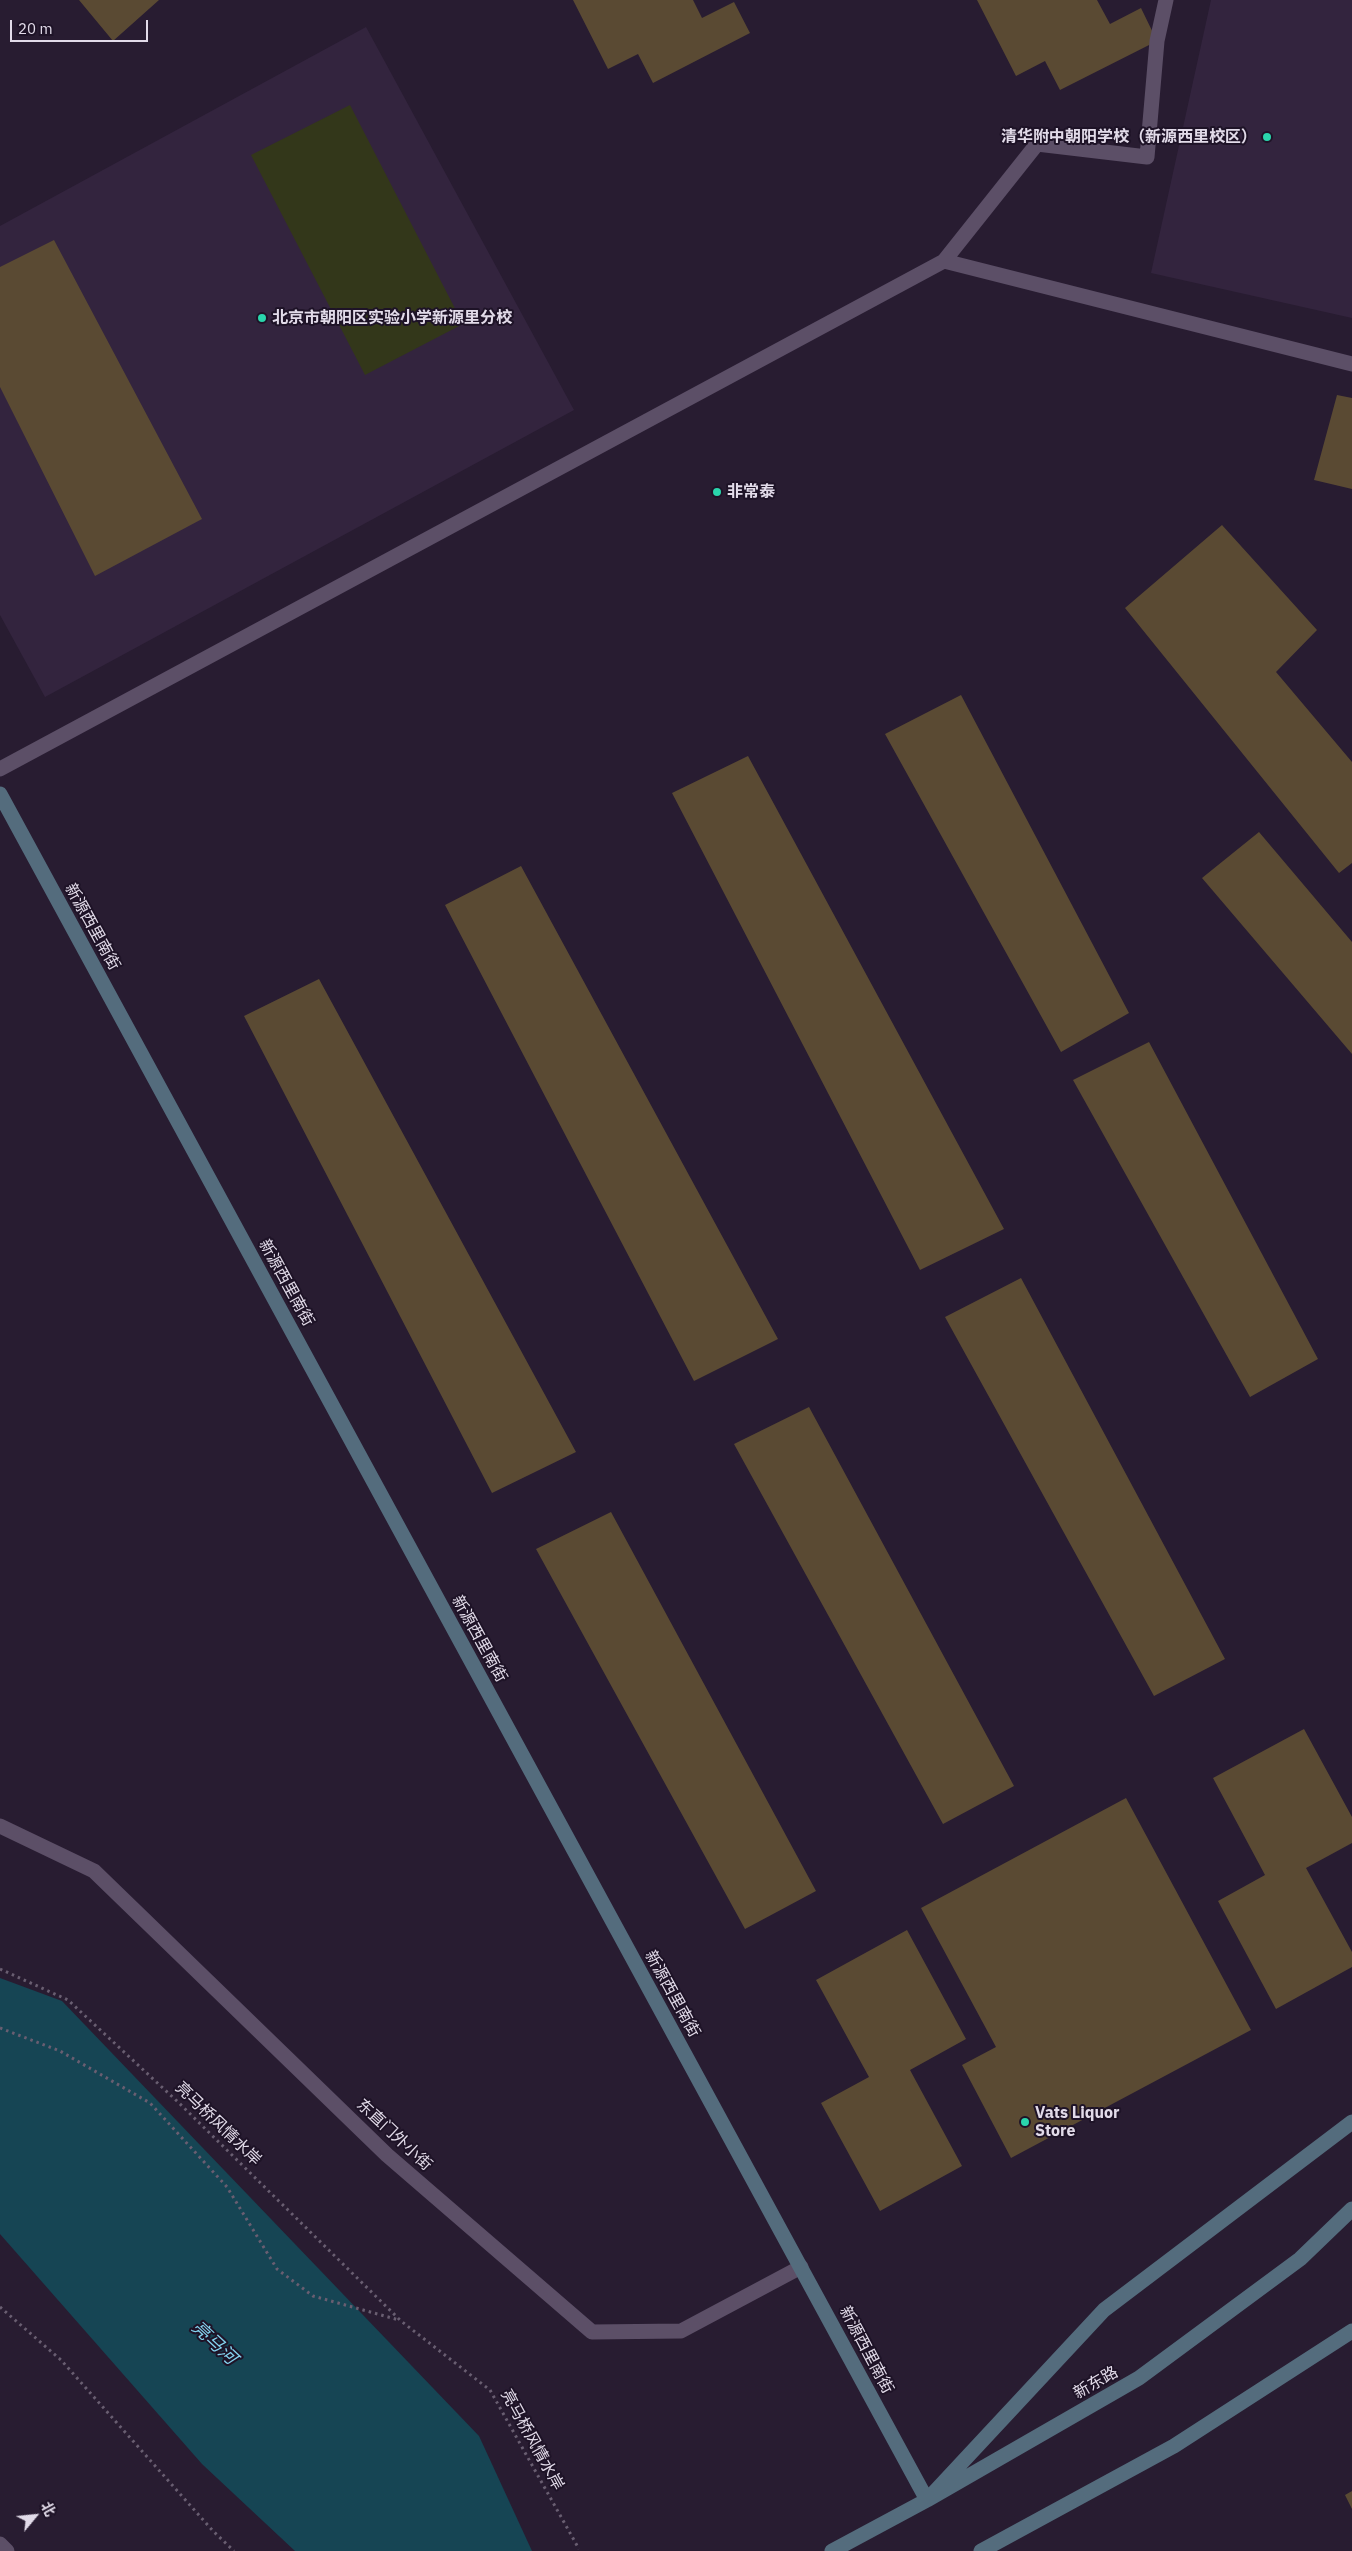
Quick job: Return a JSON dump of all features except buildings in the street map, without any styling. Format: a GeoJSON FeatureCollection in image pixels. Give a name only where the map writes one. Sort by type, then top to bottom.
{"type":"FeatureCollection","features":[{"type":"Feature","properties":{"kind":"street"},"geometry":{"type":"LineString","coordinates":[[0,768],[944,261],[1037,144],[1146,157],[1157,40],[1166,0]]}},
{"type":"Feature","properties":{"kind":"street"},"geometry":{"type":"LineString","coordinates":[[944,261],[1352,364]]}},
{"type":"Feature","properties":{"kind":"street","name":"新源西里南街"},"geometry":{"type":"LineString","coordinates":[[0,794],[927,2500]]}},
{"type":"Feature","properties":{"kind":"street","name":"东直门外小街"},"geometry":{"type":"LineString","coordinates":[[0,1826],[94,1871],[387,2155],[592,2332],[681,2331],[801,2267]]}},
{"type":"Feature","properties":{"kind":"street"},"geometry":{"type":"LineString","coordinates":[[927,2500],[1104,2310],[1352,2122]]}},
{"type":"Feature","properties":{"kind":"street","name":"新东路"},"geometry":{"type":"LineString","coordinates":[[832,2551],[927,2500],[1139,2378],[1300,2258],[1352,2209]]}},
{"type":"Feature","properties":{"kind":"street"},"geometry":{"type":"LineString","coordinates":[[981,2551],[1174,2446],[1352,2331]]}},
{"type":"Feature","properties":{"kind":"street"},"geometry":{"type":"LineString","coordinates":[[0,2544],[7,2551]]}},
{"type":"Feature","properties":{"kind":"path","name":"亮马桥风情水岸"},"geometry":{"type":"LineString","coordinates":[[0,1969],[68,2000],[179,2103],[401,2321],[490,2390],[579,2549]]}},
{"type":"Feature","properties":{"kind":"path","name":"亮马桥风情水岸"},"geometry":{"type":"LineString","coordinates":[[0,2028],[60,2051],[150,2103],[227,2187],[277,2269],[313,2296],[401,2321]]}},
{"type":"Feature","properties":{"kind":"path"},"geometry":{"type":"LineString","coordinates":[[0,2307],[62,2360],[213,2531],[234,2551]]}},
{"type":"Feature","properties":{"kind":"shaded area","name":"清华附中朝阳学校（新源西里校区）"},"geometry":{"type":"Polygon","coordinates":[[[1211,0],[1352,0],[1352,318],[1151,273],[1211,0]]]}},
{"type":"Feature","properties":{"kind":"shaded area","name":"北京市朝阳区实验小学新源里分校"},"geometry":{"type":"Polygon","coordinates":[[[366,27],[574,410],[45,697],[0,615],[0,226],[366,27]]]}},
{"type":"Feature","properties":{"kind":"green space"},"geometry":{"type":"Polygon","coordinates":[[[350,105],[463,324],[365,375],[251,155],[350,105]]]}},
{"type":"Feature","properties":{"kind":"water","name":"亮马河"},"geometry":{"type":"Polygon","coordinates":[[[0,1978],[62,2001],[479,2436],[532,2551],[295,2551],[202,2464],[0,2234],[0,1978]]]}},
{"type":"Feature","properties":{"kind":"place","name":"清华附中朝阳学校（新源西里校区）"},"geometry":{"type":"Point","coordinates":[1267,137]}},
{"type":"Feature","properties":{"kind":"place","name":"北京市朝阳区实验小学新源里分校"},"geometry":{"type":"Point","coordinates":[262,318]}},
{"type":"Feature","properties":{"kind":"place","name":"非常泰"},"geometry":{"type":"Point","coordinates":[717,492]}},
{"type":"Feature","properties":{"kind":"place","name":"Vats Liquor Store"},"geometry":{"type":"Point","coordinates":[1025,2122]}}]}
